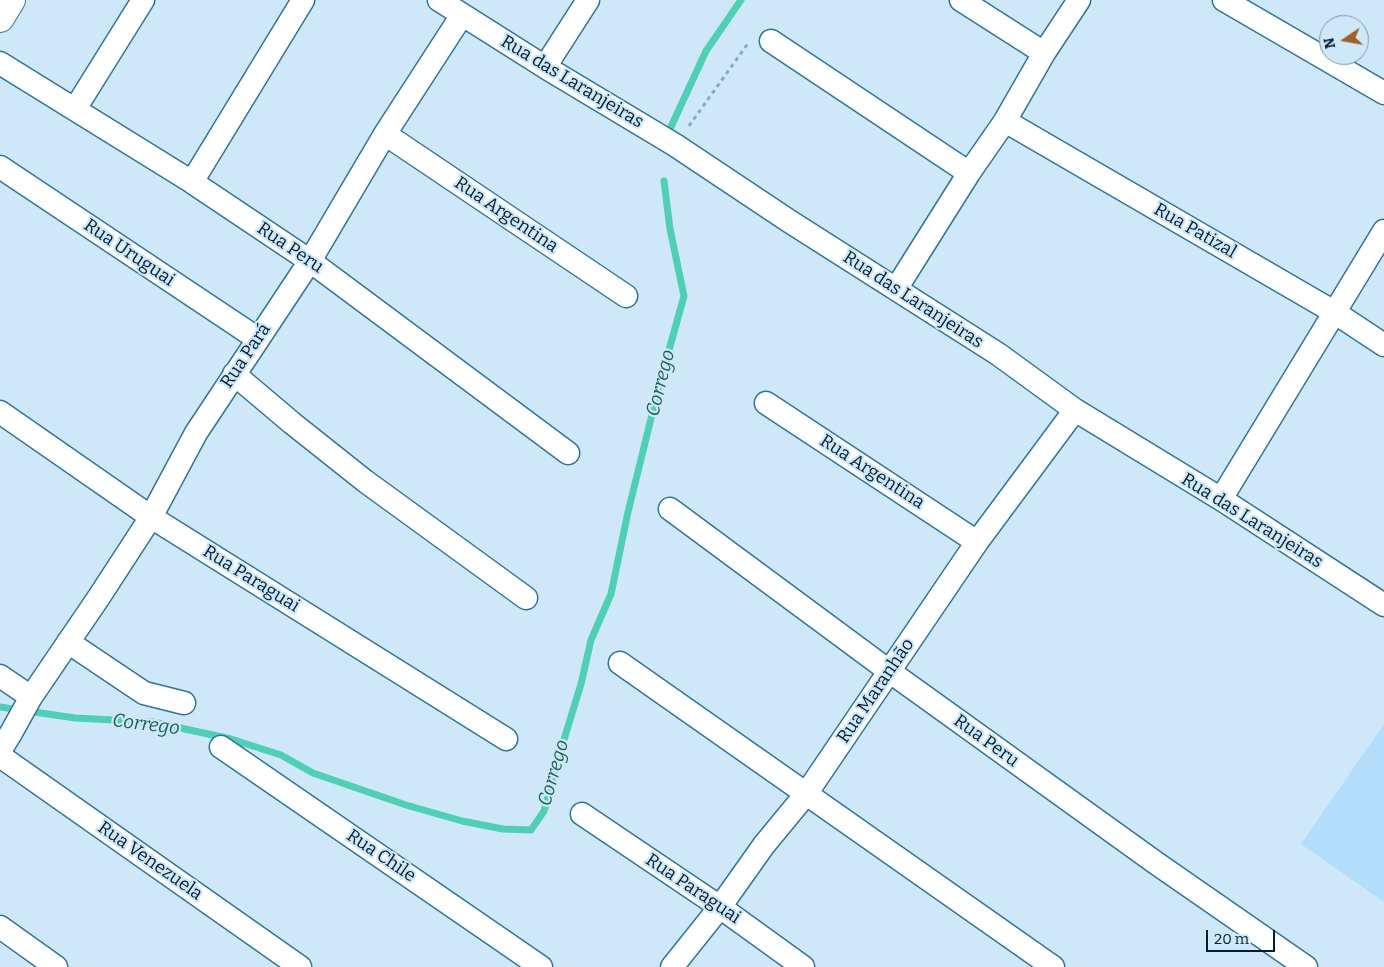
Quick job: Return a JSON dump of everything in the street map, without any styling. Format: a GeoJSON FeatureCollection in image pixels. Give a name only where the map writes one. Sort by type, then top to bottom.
{"type":"FeatureCollection","features":[{"type":"Feature","properties":{"kind":"main road"},"geometry":{"type":"LineString","coordinates":[[0,18],[11,0]]}},
{"type":"Feature","properties":{"kind":"street"},"geometry":{"type":"LineString","coordinates":[[75,109],[143,0]]}},
{"type":"Feature","properties":{"kind":"street"},"geometry":{"type":"LineString","coordinates":[[192,182],[303,0]]}},
{"type":"Feature","properties":{"kind":"street","name":"Rua das Laranjeiras"},"geometry":{"type":"LineString","coordinates":[[439,0],[545,67],[676,145],[789,222],[998,354],[1074,410],[1220,500],[1384,605]]}},
{"type":"Feature","properties":{"kind":"street"},"geometry":{"type":"LineString","coordinates":[[545,67],[588,0]]}},
{"type":"Feature","properties":{"kind":"street"},"geometry":{"type":"LineString","coordinates":[[961,0],[1044,53]]}},
{"type":"Feature","properties":{"kind":"street"},"geometry":{"type":"LineString","coordinates":[[896,289],[969,173],[1005,121],[1044,53],[1079,0]]}},
{"type":"Feature","properties":{"kind":"street"},"geometry":{"type":"LineString","coordinates":[[1224,0],[1384,93]]}},
{"type":"Feature","properties":{"kind":"street","name":"Rua Pará"},"geometry":{"type":"LineString","coordinates":[[6,742],[29,701],[151,517],[196,433],[310,261],[385,134],[462,15]]}},
{"type":"Feature","properties":{"kind":"street"},"geometry":{"type":"LineString","coordinates":[[771,42],[969,173]]}},
{"type":"Feature","properties":{"kind":"street","name":"Rua Peru"},"geometry":{"type":"LineString","coordinates":[[0,63],[192,182],[310,261],[568,453]]}},
{"type":"Feature","properties":{"kind":"street","name":"Rua Patizal"},"geometry":{"type":"LineString","coordinates":[[1005,121],[1334,312],[1384,344]]}},
{"type":"Feature","properties":{"kind":"street","name":"Rua Argentina"},"geometry":{"type":"LineString","coordinates":[[385,134],[626,296]]}},
{"type":"Feature","properties":{"kind":"street","name":"Rua Uruguai"},"geometry":{"type":"LineString","coordinates":[[0,168],[258,339]]}},
{"type":"Feature","properties":{"kind":"street"},"geometry":{"type":"LineString","coordinates":[[1220,500],[1384,231]]}},
{"type":"Feature","properties":{"kind":"street"},"geometry":{"type":"LineString","coordinates":[[234,374],[365,481],[526,598]]}},
{"type":"Feature","properties":{"kind":"street","name":"Rua Argentina"},"geometry":{"type":"LineString","coordinates":[[766,403],[978,542]]}},
{"type":"Feature","properties":{"kind":"street","name":"Rua Maranhão"},"geometry":{"type":"LineString","coordinates":[[672,967],[720,907],[764,845],[806,794],[978,542],[1074,410]]}},
{"type":"Feature","properties":{"kind":"street","name":"Rua Paraguai"},"geometry":{"type":"LineString","coordinates":[[0,412],[151,517],[506,739]]}},
{"type":"Feature","properties":{"kind":"street","name":"Rua Peru"},"geometry":{"type":"LineString","coordinates":[[670,509],[889,672],[1306,967]]}},
{"type":"Feature","properties":{"kind":"street"},"geometry":{"type":"LineString","coordinates":[[68,642],[144,693],[184,703]]}},
{"type":"Feature","properties":{"kind":"street"},"geometry":{"type":"LineString","coordinates":[[620,663],[1053,967]]}},
{"type":"Feature","properties":{"kind":"street"},"geometry":{"type":"LineString","coordinates":[[0,676],[29,701]]}},
{"type":"Feature","properties":{"kind":"street","name":"Rua Chile"},"geometry":{"type":"LineString","coordinates":[[220,747],[541,967]]}},
{"type":"Feature","properties":{"kind":"street","name":"Rua Venezuela"},"geometry":{"type":"LineString","coordinates":[[0,756],[300,967]]}},
{"type":"Feature","properties":{"kind":"street","name":"Rua Paraguai"},"geometry":{"type":"LineString","coordinates":[[582,814],[720,907],[803,967]]}},
{"type":"Feature","properties":{"kind":"street"},"geometry":{"type":"LineString","coordinates":[[0,927],[56,967]]}},
{"type":"Feature","properties":{"kind":"path"},"geometry":{"type":"LineString","coordinates":[[676,145],[748,43],[763,40],[771,42]]}},
{"type":"Feature","properties":{"kind":"shaded area"},"geometry":{"type":"Polygon","coordinates":[[[1384,724],[1384,902],[1301,844],[1384,724]]]}},
{"type":"Feature","properties":{"kind":"waterway","name":"Corrego"},"geometry":{"type":"LineString","coordinates":[[670,129],[706,51],[741,0]]}},
{"type":"Feature","properties":{"kind":"waterway","name":"Corrego"},"geometry":{"type":"LineString","coordinates":[[0,707],[75,718],[153,722],[231,739],[281,755],[313,773],[406,805],[462,821],[503,829],[531,830],[544,811],[581,684],[591,640],[611,594],[628,512],[659,386],[684,296],[670,229],[664,181]]}}]}
